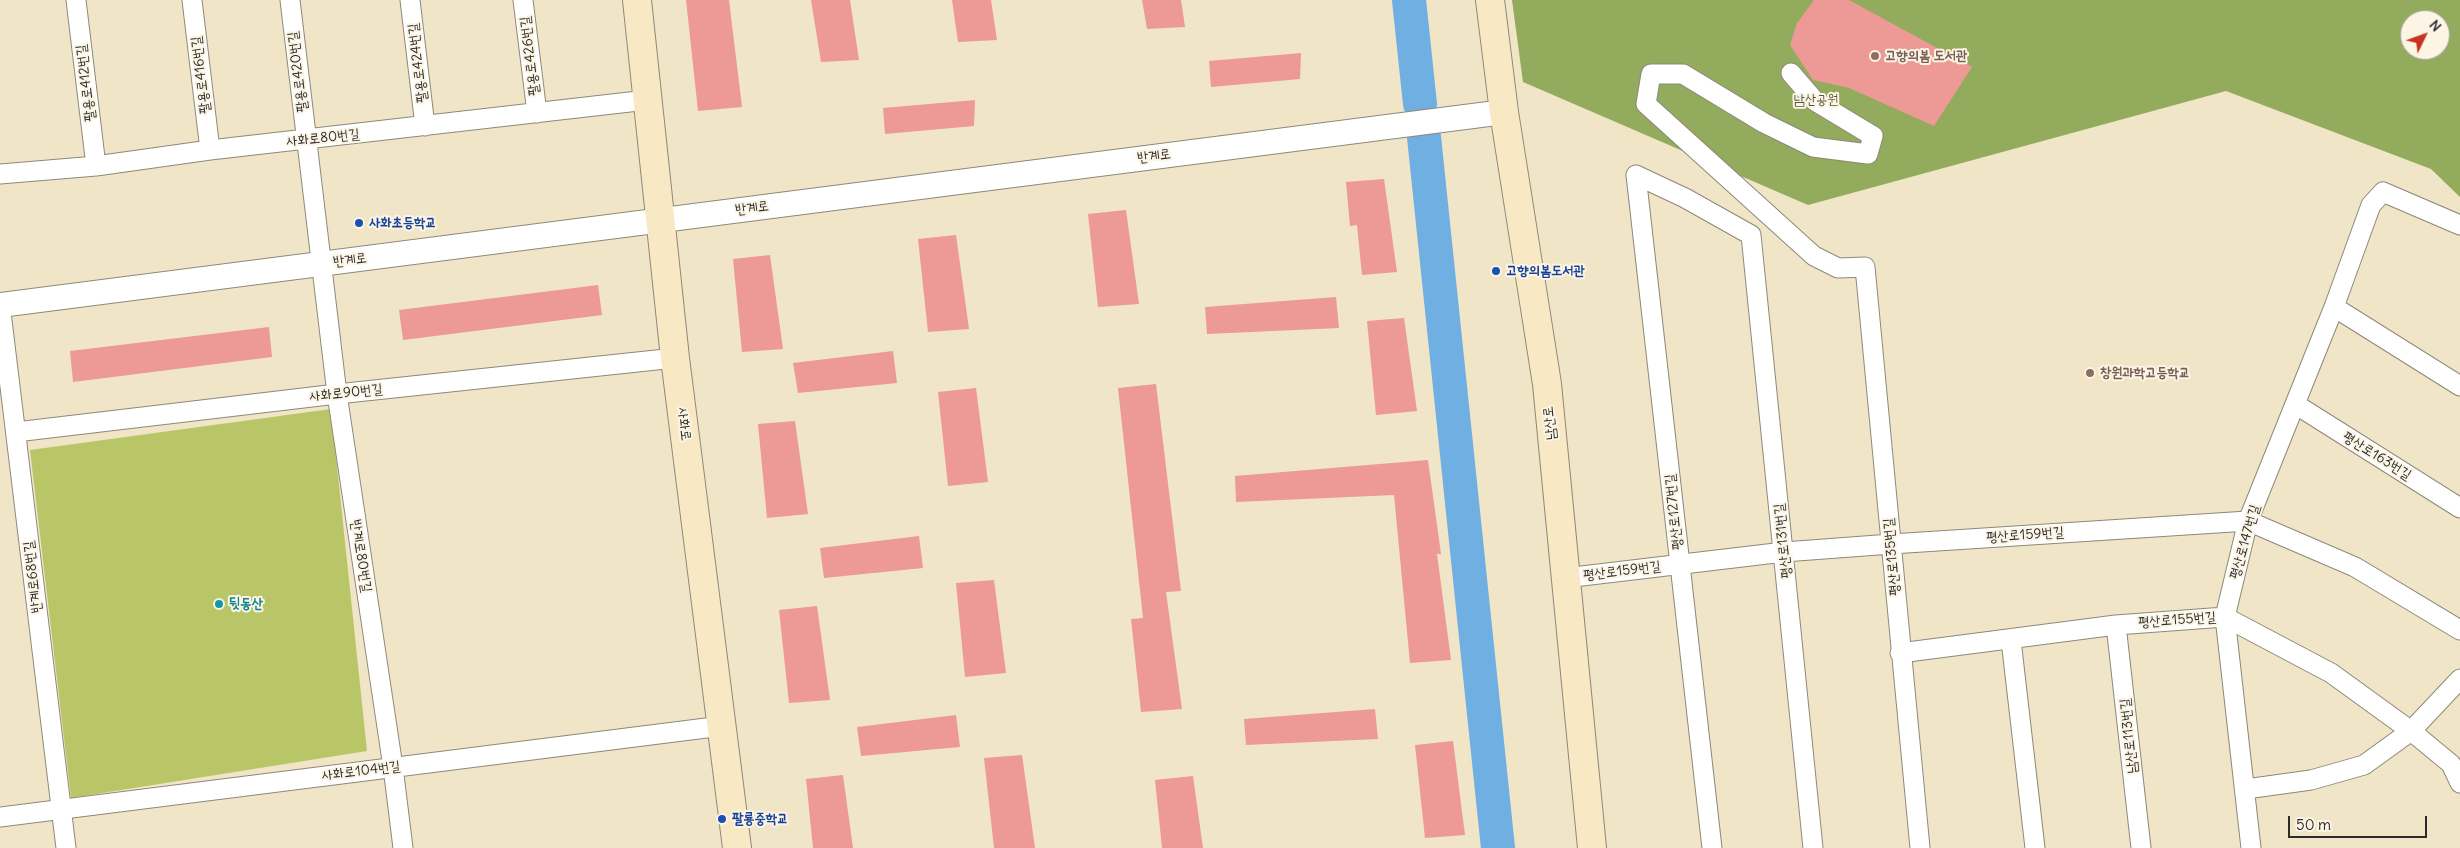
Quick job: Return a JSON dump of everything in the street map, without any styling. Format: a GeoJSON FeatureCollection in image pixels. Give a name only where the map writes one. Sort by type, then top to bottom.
{"type":"FeatureCollection","features":[{"type":"Feature","properties":{"kind":"main road","name":"사화로"},"geometry":{"type":"LineString","coordinates":[[636,0],[675,358],[737,848]]}},
{"type":"Feature","properties":{"kind":"main road","name":"남산로"},"geometry":{"type":"LineString","coordinates":[[1490,0],[1504,112],[1547,384],[1592,848]]}},
{"type":"Feature","properties":{"kind":"street","name":"팔용로412번길"},"geometry":{"type":"LineString","coordinates":[[76,0],[96,166]]}},
{"type":"Feature","properties":{"kind":"street","name":"팔용로416번길"},"geometry":{"type":"LineString","coordinates":[[192,0],[210,150]]}},
{"type":"Feature","properties":{"kind":"street","name":"팔용로420번길"},"geometry":{"type":"LineString","coordinates":[[290,0],[321,264]]}},
{"type":"Feature","properties":{"kind":"street","name":"팔용로424번길"},"geometry":{"type":"LineString","coordinates":[[410,0],[426,126]]}},
{"type":"Feature","properties":{"kind":"street","name":"팔용로426번길"},"geometry":{"type":"LineString","coordinates":[[523,0],[537,113]]}},
{"type":"Feature","properties":{"kind":"street","name":"평산로135번길"},"geometry":{"type":"LineString","coordinates":[[1791,73],[1815,101],[1873,136],[1868,154],[1813,147],[1764,123],[1683,74],[1651,74],[1646,104],[1814,256],[1838,268],[1865,267],[1900,653],[1920,848]]}},
{"type":"Feature","properties":{"kind":"street","name":"사화로80번길"},"geometry":{"type":"LineString","coordinates":[[0,174],[96,166],[210,150],[647,100]]}},
{"type":"Feature","properties":{"kind":"street","name":"반계로"},"geometry":{"type":"LineString","coordinates":[[0,305],[1504,112]]}},
{"type":"Feature","properties":{"kind":"street","name":"평산로127번길"},"geometry":{"type":"LineString","coordinates":[[1712,848],[1636,175],[1685,198],[1751,235]]}},
{"type":"Feature","properties":{"kind":"street","name":"평산로147번길"},"geometry":{"type":"LineString","coordinates":[[2251,848],[2246,789],[2225,617],[2248,521],[2334,308],[2371,205],[2383,192],[2460,225]]}},
{"type":"Feature","properties":{"kind":"street","name":"평산로131번길"},"geometry":{"type":"LineString","coordinates":[[1751,235],[1813,848]]}},
{"type":"Feature","properties":{"kind":"street","name":"반계로80번길"},"geometry":{"type":"LineString","coordinates":[[321,264],[337,394],[393,767],[403,848]]}},
{"type":"Feature","properties":{"kind":"street","name":"반계로68번길"},"geometry":{"type":"LineString","coordinates":[[0,305],[66,848]]}},
{"type":"Feature","properties":{"kind":"street"},"geometry":{"type":"LineString","coordinates":[[2334,308],[2460,386]]}},
{"type":"Feature","properties":{"kind":"street","name":"사화로90번길"},"geometry":{"type":"LineString","coordinates":[[16,432],[337,394],[675,358]]}},
{"type":"Feature","properties":{"kind":"street","name":"평산로163번길"},"geometry":{"type":"LineString","coordinates":[[2294,404],[2460,508]]}},
{"type":"Feature","properties":{"kind":"street","name":"평산로159번길"},"geometry":{"type":"LineString","coordinates":[[1565,578],[1784,552],[2248,521],[2355,567],[2460,630]]}},
{"type":"Feature","properties":{"kind":"street","name":"평산로155번길"},"geometry":{"type":"LineString","coordinates":[[1900,653],[2116,625],[2225,617],[2330,673],[2411,731],[2451,764],[2460,783]]}},
{"type":"Feature","properties":{"kind":"street","name":"남산로113번길"},"geometry":{"type":"LineString","coordinates":[[2116,625],[2141,848]]}},
{"type":"Feature","properties":{"kind":"street"},"geometry":{"type":"LineString","coordinates":[[2011,640],[2035,848]]}},
{"type":"Feature","properties":{"kind":"street"},"geometry":{"type":"LineString","coordinates":[[2246,789],[2311,780],[2364,765],[2411,731],[2460,679]]}},
{"type":"Feature","properties":{"kind":"street","name":"사화로104번길"},"geometry":{"type":"LineString","coordinates":[[0,817],[722,726]]}},
{"type":"Feature","properties":{"kind":"green space","name":"남산공원"},"geometry":{"type":"Polygon","coordinates":[[[1512,0],[2460,0],[2460,197],[2431,169],[2226,91],[1808,205],[1523,82],[1512,0]]]}},
{"type":"Feature","properties":{"kind":"green space"},"geometry":{"type":"Polygon","coordinates":[[[331,409],[367,751],[71,798],[30,450],[331,409]]]}},
{"type":"Feature","properties":{"kind":"building"},"geometry":{"type":"Polygon","coordinates":[[[686,0],[729,0],[742,107],[698,111],[686,0]]]}},
{"type":"Feature","properties":{"kind":"building"},"geometry":{"type":"Polygon","coordinates":[[[811,0],[850,0],[859,60],[821,62],[811,0]]]}},
{"type":"Feature","properties":{"kind":"building"},"geometry":{"type":"Polygon","coordinates":[[[952,0],[991,0],[997,40],[958,42],[952,0]]]}},
{"type":"Feature","properties":{"kind":"building"},"geometry":{"type":"Polygon","coordinates":[[[1142,0],[1181,0],[1185,27],[1147,29],[1142,0]]]}},
{"type":"Feature","properties":{"kind":"building","name":"고향의봄 도서관"},"geometry":{"type":"Polygon","coordinates":[[[1814,0],[1849,0],[1972,67],[1934,126],[1849,88],[1813,80],[1790,45],[1797,23],[1814,0]]]}},
{"type":"Feature","properties":{"kind":"building"},"geometry":{"type":"Polygon","coordinates":[[[1301,53],[1300,79],[1211,87],[1209,61],[1301,53]]]}},
{"type":"Feature","properties":{"kind":"building"},"geometry":{"type":"Polygon","coordinates":[[[975,100],[974,126],[885,134],[883,108],[975,100]]]}},
{"type":"Feature","properties":{"kind":"building"},"geometry":{"type":"Polygon","coordinates":[[[1384,179],[1397,272],[1362,275],[1357,225],[1350,226],[1346,182],[1384,179]]]}},
{"type":"Feature","properties":{"kind":"building"},"geometry":{"type":"Polygon","coordinates":[[[1126,210],[1139,304],[1098,307],[1088,214],[1126,210]]]}},
{"type":"Feature","properties":{"kind":"building"},"geometry":{"type":"Polygon","coordinates":[[[956,235],[969,329],[928,332],[918,239],[956,235]]]}},
{"type":"Feature","properties":{"kind":"building"},"geometry":{"type":"Polygon","coordinates":[[[770,255],[783,349],[742,352],[733,259],[770,255]]]}},
{"type":"Feature","properties":{"kind":"building"},"geometry":{"type":"Polygon","coordinates":[[[598,285],[602,315],[403,340],[399,310],[598,285]]]}},
{"type":"Feature","properties":{"kind":"building"},"geometry":{"type":"Polygon","coordinates":[[[1336,297],[1339,328],[1207,334],[1205,307],[1336,297]]]}},
{"type":"Feature","properties":{"kind":"building"},"geometry":{"type":"Polygon","coordinates":[[[1404,318],[1417,411],[1376,415],[1367,321],[1404,318]]]}},
{"type":"Feature","properties":{"kind":"building"},"geometry":{"type":"Polygon","coordinates":[[[269,327],[272,357],[73,382],[70,351],[269,327]]]}},
{"type":"Feature","properties":{"kind":"building"},"geometry":{"type":"Polygon","coordinates":[[[893,351],[897,383],[798,393],[793,363],[893,351]]]}},
{"type":"Feature","properties":{"kind":"building"},"geometry":{"type":"Polygon","coordinates":[[[1156,384],[1181,591],[1166,592],[1182,709],[1141,712],[1131,619],[1143,618],[1118,388],[1156,384]]]}},
{"type":"Feature","properties":{"kind":"building"},"geometry":{"type":"Polygon","coordinates":[[[976,388],[988,482],[948,486],[938,392],[976,388]]]}},
{"type":"Feature","properties":{"kind":"building"},"geometry":{"type":"Polygon","coordinates":[[[795,421],[808,514],[767,518],[758,424],[795,421]]]}},
{"type":"Feature","properties":{"kind":"building"},"geometry":{"type":"Polygon","coordinates":[[[1428,460],[1441,554],[1437,554],[1451,660],[1410,663],[1394,495],[1236,502],[1235,476],[1428,460]]]}},
{"type":"Feature","properties":{"kind":"building"},"geometry":{"type":"Polygon","coordinates":[[[919,536],[923,568],[824,578],[820,548],[919,536]]]}},
{"type":"Feature","properties":{"kind":"building"},"geometry":{"type":"Polygon","coordinates":[[[994,580],[1006,673],[965,677],[956,583],[994,580]]]}},
{"type":"Feature","properties":{"kind":"building"},"geometry":{"type":"Polygon","coordinates":[[[817,606],[830,700],[789,703],[779,610],[817,606]]]}},
{"type":"Feature","properties":{"kind":"building"},"geometry":{"type":"Polygon","coordinates":[[[1375,709],[1378,739],[1246,745],[1244,719],[1375,709]]]}},
{"type":"Feature","properties":{"kind":"building"},"geometry":{"type":"Polygon","coordinates":[[[956,715],[960,747],[861,756],[857,727],[956,715]]]}},
{"type":"Feature","properties":{"kind":"building"},"geometry":{"type":"Polygon","coordinates":[[[1453,741],[1465,835],[1425,838],[1415,745],[1453,741]]]}},
{"type":"Feature","properties":{"kind":"building"},"geometry":{"type":"Polygon","coordinates":[[[1022,755],[1035,848],[994,848],[984,758],[1022,755]]]}},
{"type":"Feature","properties":{"kind":"building"},"geometry":{"type":"Polygon","coordinates":[[[843,775],[853,848],[813,848],[806,779],[843,775]]]}},
{"type":"Feature","properties":{"kind":"building"},"geometry":{"type":"Polygon","coordinates":[[[1193,776],[1203,848],[1162,848],[1155,780],[1193,776]]]}},
{"type":"Feature","properties":{"kind":"waterway"},"geometry":{"type":"LineString","coordinates":[[1409,0],[1420,104]]}},
{"type":"Feature","properties":{"kind":"waterway"},"geometry":{"type":"LineString","coordinates":[[1424,137],[1498,848]]}},
{"type":"Feature","properties":{"kind":"place","name":"고향의봄 도서관"},"geometry":{"type":"Point","coordinates":[1875,56]}},
{"type":"Feature","properties":{"kind":"place","name":"사화초등학교"},"geometry":{"type":"Point","coordinates":[359,223]}},
{"type":"Feature","properties":{"kind":"place","name":"고향의봄도서관"},"geometry":{"type":"Point","coordinates":[1496,271]}},
{"type":"Feature","properties":{"kind":"place","name":"창원과학고등학교"},"geometry":{"type":"Point","coordinates":[2090,373]}},
{"type":"Feature","properties":{"kind":"place","name":"뒷동산"},"geometry":{"type":"Point","coordinates":[219,604]}},
{"type":"Feature","properties":{"kind":"place","name":"팔룡중학교"},"geometry":{"type":"Point","coordinates":[722,819]}}]}
